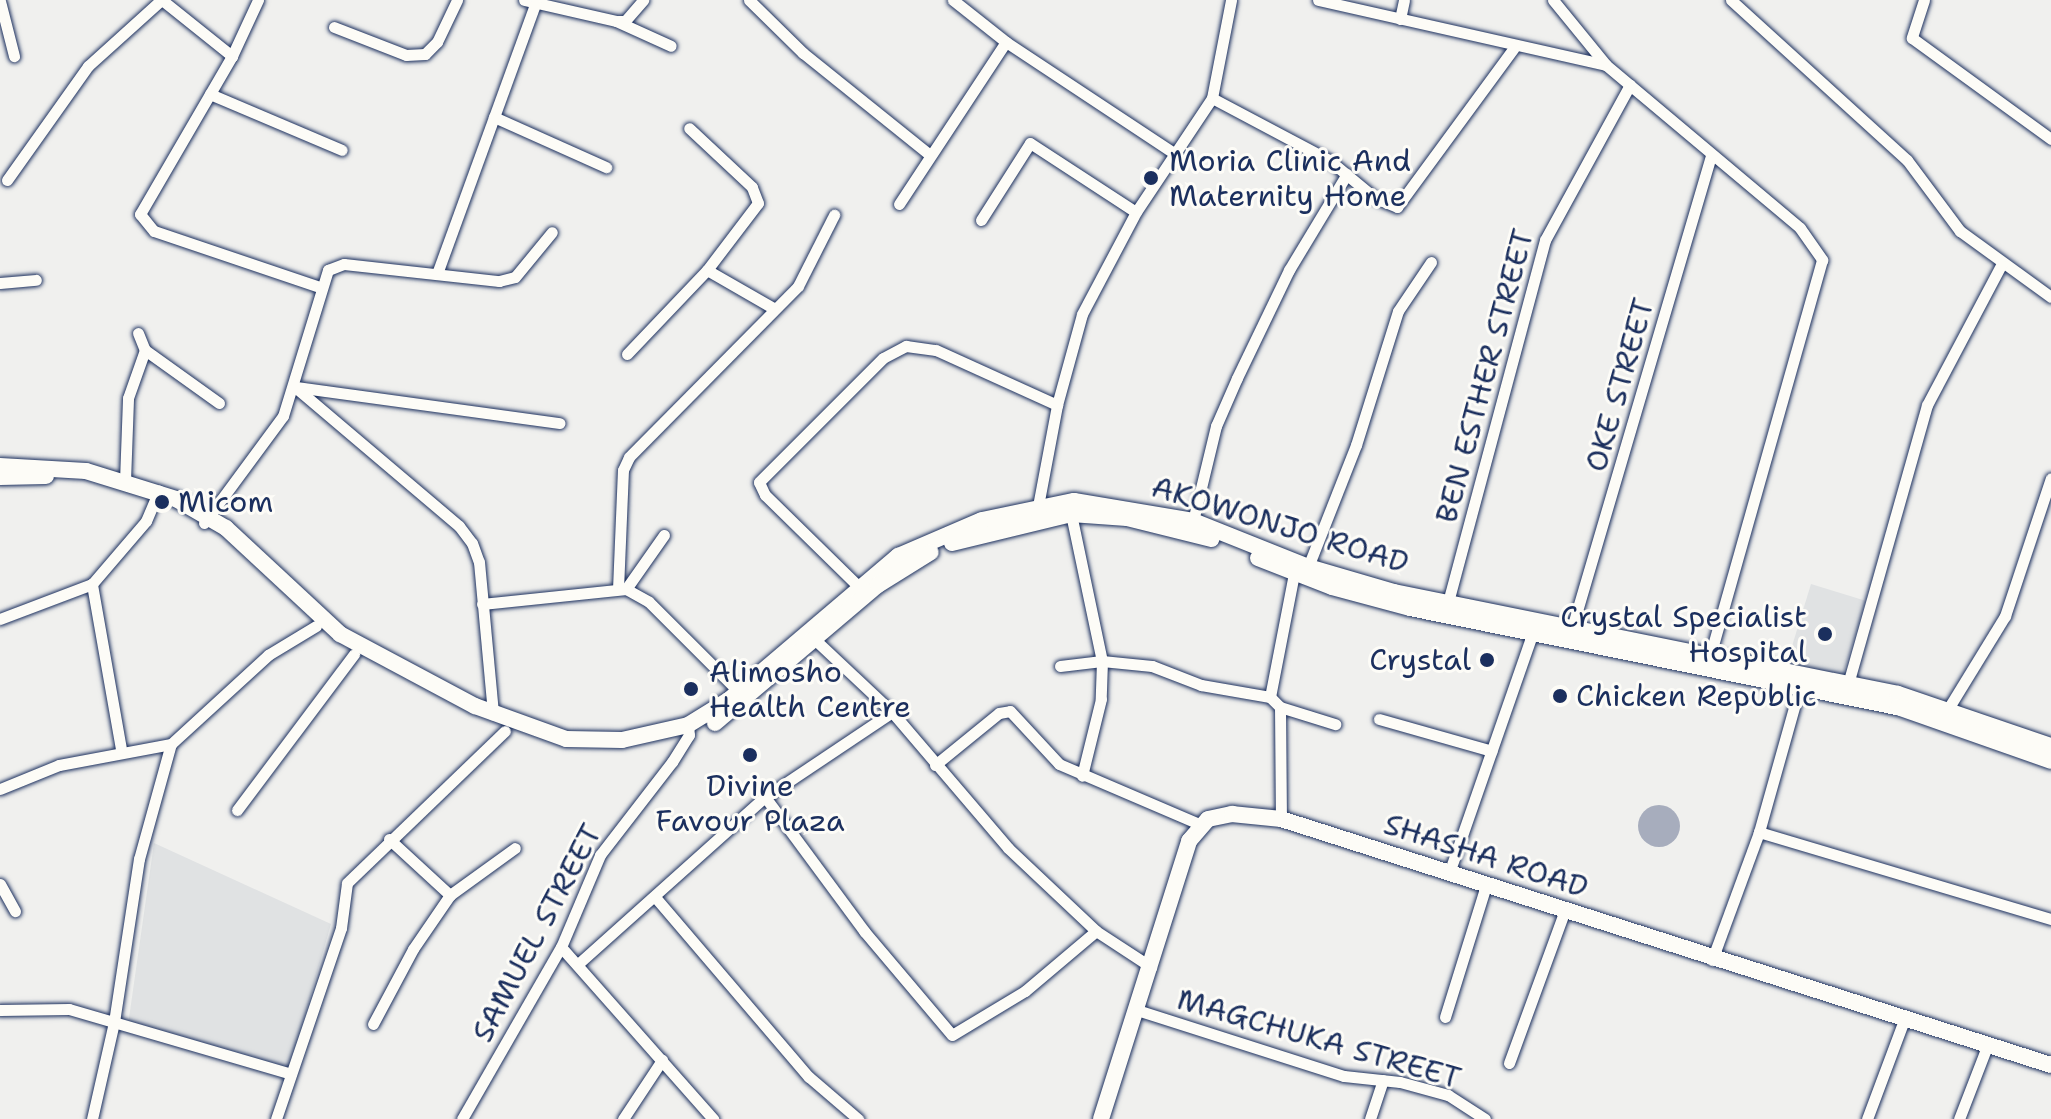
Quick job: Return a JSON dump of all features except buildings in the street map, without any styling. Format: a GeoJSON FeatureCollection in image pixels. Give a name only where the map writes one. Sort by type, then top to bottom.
{"type":"FeatureCollection","features":[{"type":"Feature","properties":{"kind":"main road","name":"AKOWONJO ROAD"},"geometry":{"type":"LineString","coordinates":[[0,466],[47,465],[125,481],[158,496],[206,520],[340,634],[493,714],[544,734],[589,741],[657,736],[689,730],[878,585],[935,550],[1071,514],[1127,518],[1191,532],[1301,569],[1532,635],[1711,652],[1848,684],[2051,746]]}},
{"type":"Feature","properties":{"kind":"main road","name":"AKOWONJO ROAD"},"geometry":{"type":"LineString","coordinates":[[0,477],[91,482],[158,496]]}},
{"type":"Feature","properties":{"kind":"main road","name":"AKOWONJO ROAD"},"geometry":{"type":"LineString","coordinates":[[206,520],[316,626],[354,654],[505,731],[586,748],[656,745],[745,702],[858,586],[898,556],[941,536],[1038,506],[1074,501],[1193,521],[1301,569],[1572,628],[1588,638],[1800,686],[1957,717],[2051,761]]}},
{"type":"Feature","properties":{"kind":"main road","name":"SHASHA ROAD"},"geometry":{"type":"LineString","coordinates":[[1201,825],[1232,814],[1281,819],[1712,960],[2051,1065]]}},
{"type":"Feature","properties":{"kind":"main road"},"geometry":{"type":"LineString","coordinates":[[1101,1119],[1189,841],[1201,825]]}},
{"type":"Feature","properties":{"kind":"street"},"geometry":{"type":"LineString","coordinates":[[7,180],[88,66],[162,0],[232,56]]}},
{"type":"Feature","properties":{"kind":"street"},"geometry":{"type":"LineString","coordinates":[[258,0],[232,56],[146,202],[141,220],[154,231],[319,287]]}},
{"type":"Feature","properties":{"kind":"street"},"geometry":{"type":"LineString","coordinates":[[334,27],[406,55],[425,54],[457,0]]}},
{"type":"Feature","properties":{"kind":"street"},"geometry":{"type":"LineString","coordinates":[[616,21],[625,21],[643,0]]}},
{"type":"Feature","properties":{"kind":"street"},"geometry":{"type":"LineString","coordinates":[[749,0],[803,53],[930,155]]}},
{"type":"Feature","properties":{"kind":"street"},"geometry":{"type":"LineString","coordinates":[[953,0],[1006,42],[1177,155]]}},
{"type":"Feature","properties":{"kind":"street"},"geometry":{"type":"LineString","coordinates":[[1038,506],[1057,405],[1082,314],[1136,212],[1177,155],[1212,98],[1231,0]]}},
{"type":"Feature","properties":{"kind":"street"},"geometry":{"type":"LineString","coordinates":[[1318,0],[1514,48],[1606,65]]}},
{"type":"Feature","properties":{"kind":"street"},"geometry":{"type":"LineString","coordinates":[[1400,19],[1404,0]]}},
{"type":"Feature","properties":{"kind":"street"},"geometry":{"type":"LineString","coordinates":[[1572,0],[1556,4],[1606,65],[1800,228],[1822,260],[1711,652]]}},
{"type":"Feature","properties":{"kind":"street"},"geometry":{"type":"LineString","coordinates":[[1731,0],[1907,160],[1960,231],[2001,265],[2051,297]]}},
{"type":"Feature","properties":{"kind":"street"},"geometry":{"type":"LineString","coordinates":[[1924,0],[1912,38],[2051,139]]}},
{"type":"Feature","properties":{"kind":"street"},"geometry":{"type":"LineString","coordinates":[[0,1],[14,56]]}},
{"type":"Feature","properties":{"kind":"street"},"geometry":{"type":"LineString","coordinates":[[438,271],[494,117],[529,2],[550,2],[616,21],[671,46]]}},
{"type":"Feature","properties":{"kind":"street"},"geometry":{"type":"LineString","coordinates":[[899,204],[1006,42]]}},
{"type":"Feature","properties":{"kind":"street"},"geometry":{"type":"LineString","coordinates":[[1212,98],[1347,174],[1390,208],[1397,207],[1514,48]]}},
{"type":"Feature","properties":{"kind":"street","name":"BEN ESTHER STREET"},"geometry":{"type":"LineString","coordinates":[[1448,602],[1545,240],[1630,85]]}},
{"type":"Feature","properties":{"kind":"street"},"geometry":{"type":"LineString","coordinates":[[210,94],[342,150]]}},
{"type":"Feature","properties":{"kind":"street"},"geometry":{"type":"LineString","coordinates":[[494,117],[606,167]]}},
{"type":"Feature","properties":{"kind":"street"},"geometry":{"type":"LineString","coordinates":[[627,354],[707,270],[758,203],[752,187],[689,128]]}},
{"type":"Feature","properties":{"kind":"street"},"geometry":{"type":"LineString","coordinates":[[981,220],[1030,143],[1136,212]]}},
{"type":"Feature","properties":{"kind":"street","name":"OKE STREET"},"geometry":{"type":"LineString","coordinates":[[1572,628],[1711,155]]}},
{"type":"Feature","properties":{"kind":"street"},"geometry":{"type":"LineString","coordinates":[[1193,521],[1216,426],[1237,378],[1289,270],[1347,174]]}},
{"type":"Feature","properties":{"kind":"street"},"geometry":{"type":"LineString","coordinates":[[622,589],[623,470],[629,457],[798,286],[834,215]]}},
{"type":"Feature","properties":{"kind":"street"},"geometry":{"type":"LineString","coordinates":[[206,520],[283,416],[295,387],[319,287],[328,270],[344,264],[438,271],[499,281],[515,277],[552,232]]}},
{"type":"Feature","properties":{"kind":"street"},"geometry":{"type":"LineString","coordinates":[[1270,697],[1301,569],[1356,445],[1398,311],[1431,262]]}},
{"type":"Feature","properties":{"kind":"street"},"geometry":{"type":"LineString","coordinates":[[1848,684],[1927,405],[2001,265]]}},
{"type":"Feature","properties":{"kind":"street"},"geometry":{"type":"LineString","coordinates":[[707,270],[773,308]]}},
{"type":"Feature","properties":{"kind":"street"},"geometry":{"type":"LineString","coordinates":[[0,283],[36,280]]}},
{"type":"Feature","properties":{"kind":"street"},"geometry":{"type":"LineString","coordinates":[[138,333],[145,350],[219,403]]}},
{"type":"Feature","properties":{"kind":"street"},"geometry":{"type":"LineString","coordinates":[[858,586],[765,495],[759,482],[883,358],[906,346],[936,350],[1057,405]]}},
{"type":"Feature","properties":{"kind":"street"},"geometry":{"type":"LineString","coordinates":[[125,481],[128,398],[145,350]]}},
{"type":"Feature","properties":{"kind":"street"},"geometry":{"type":"LineString","coordinates":[[295,387],[560,423]]}},
{"type":"Feature","properties":{"kind":"street"},"geometry":{"type":"LineString","coordinates":[[295,387],[363,450],[459,526],[479,562],[493,714]]}},
{"type":"Feature","properties":{"kind":"street"},"geometry":{"type":"LineString","coordinates":[[1957,717],[2005,616],[2051,478]]}},
{"type":"Feature","properties":{"kind":"street"},"geometry":{"type":"LineString","coordinates":[[0,619],[92,584],[115,562],[158,496]]}},
{"type":"Feature","properties":{"kind":"street"},"geometry":{"type":"LineString","coordinates":[[1071,514],[1102,661],[1101,699],[1082,776]]}},
{"type":"Feature","properties":{"kind":"street"},"geometry":{"type":"LineString","coordinates":[[622,589],[664,535]]}},
{"type":"Feature","properties":{"kind":"street"},"geometry":{"type":"LineString","coordinates":[[92,584],[121,749]]}},
{"type":"Feature","properties":{"kind":"street"},"geometry":{"type":"LineString","coordinates":[[482,604],[622,589],[649,602],[739,692]]}},
{"type":"Feature","properties":{"kind":"street"},"geometry":{"type":"LineString","coordinates":[[92,1119],[114,1022],[139,859],[171,744],[268,655],[316,626]]}},
{"type":"Feature","properties":{"kind":"street"},"geometry":{"type":"LineString","coordinates":[[811,635],[892,712],[1008,848],[1096,931],[1151,967]]}},
{"type":"Feature","properties":{"kind":"street"},"geometry":{"type":"LineString","coordinates":[[1449,873],[1532,635]]}},
{"type":"Feature","properties":{"kind":"street"},"geometry":{"type":"LineString","coordinates":[[237,810],[354,654]]}},
{"type":"Feature","properties":{"kind":"street"},"geometry":{"type":"LineString","coordinates":[[1060,666],[1102,661],[1152,666],[1201,685],[1270,697],[1280,707],[1335,724]]}},
{"type":"Feature","properties":{"kind":"street"},"geometry":{"type":"LineString","coordinates":[[1712,960],[1759,832],[1800,686]]}},
{"type":"Feature","properties":{"kind":"street"},"geometry":{"type":"LineString","coordinates":[[1280,707],[1281,819]]}},
{"type":"Feature","properties":{"kind":"street"},"geometry":{"type":"LineString","coordinates":[[935,765],[999,713],[1010,711],[1059,764],[1201,825]]}},
{"type":"Feature","properties":{"kind":"street"},"geometry":{"type":"LineString","coordinates":[[578,964],[765,797],[892,712]]}},
{"type":"Feature","properties":{"kind":"street"},"geometry":{"type":"LineString","coordinates":[[1379,719],[1492,751]]}},
{"type":"Feature","properties":{"kind":"street","name":"SAMUEL STREET"},"geometry":{"type":"LineString","coordinates":[[462,1119],[561,947],[600,855],[689,730]]}},
{"type":"Feature","properties":{"kind":"street"},"geometry":{"type":"LineString","coordinates":[[276,1119],[341,928],[347,883],[389,839],[505,731]]}},
{"type":"Feature","properties":{"kind":"street"},"geometry":{"type":"LineString","coordinates":[[0,789],[121,749],[171,744]]}},
{"type":"Feature","properties":{"kind":"street"},"geometry":{"type":"LineString","coordinates":[[765,797],[864,931],[952,1035],[1025,991],[1096,931]]}},
{"type":"Feature","properties":{"kind":"street"},"geometry":{"type":"LineString","coordinates":[[1759,832],[2051,919]]}},
{"type":"Feature","properties":{"kind":"street"},"geometry":{"type":"LineString","coordinates":[[389,839],[450,895]]}},
{"type":"Feature","properties":{"kind":"street"},"geometry":{"type":"LineString","coordinates":[[373,1024],[413,949],[450,895],[515,848]]}},
{"type":"Feature","properties":{"kind":"street"},"geometry":{"type":"LineString","coordinates":[[0,884],[15,911]]}},
{"type":"Feature","properties":{"kind":"street"},"geometry":{"type":"LineString","coordinates":[[1445,1017],[1486,885]]}},
{"type":"Feature","properties":{"kind":"street"},"geometry":{"type":"LineString","coordinates":[[655,897],[809,1077],[858,1119]]}},
{"type":"Feature","properties":{"kind":"street"},"geometry":{"type":"LineString","coordinates":[[1509,1063],[1565,910]]}},
{"type":"Feature","properties":{"kind":"street"},"geometry":{"type":"LineString","coordinates":[[561,947],[713,1119]]}},
{"type":"Feature","properties":{"kind":"street"},"geometry":{"type":"LineString","coordinates":[[0,1010],[69,1009],[291,1074]]}},
{"type":"Feature","properties":{"kind":"street","name":"MAGCHUKA STREET"},"geometry":{"type":"LineString","coordinates":[[1137,1010],[1344,1076],[1383,1080],[1448,1095],[1485,1119]]}},
{"type":"Feature","properties":{"kind":"street"},"geometry":{"type":"LineString","coordinates":[[1867,1119],[1904,1020]]}},
{"type":"Feature","properties":{"kind":"street"},"geometry":{"type":"LineString","coordinates":[[1959,1119],[1988,1044]]}},
{"type":"Feature","properties":{"kind":"street"},"geometry":{"type":"LineString","coordinates":[[623,1119],[662,1060]]}},
{"type":"Feature","properties":{"kind":"street"},"geometry":{"type":"LineString","coordinates":[[1370,1119],[1383,1080]]}},
{"type":"Feature","properties":{"kind":"shaded area","name":"Crystal Specialist Hospital"},"geometry":{"type":"Polygon","coordinates":[[[1811,584],[1866,601],[1840,684],[1786,667],[1811,584]]]}},
{"type":"Feature","properties":{"kind":"shaded area"},"geometry":{"type":"Polygon","coordinates":[[[154,843],[331,924],[289,1071],[128,1025],[154,843]]]}},
{"type":"Feature","properties":{"kind":"water"},"geometry":{"type":"Polygon","coordinates":[[[1659,805],[1674,811],[1680,826],[1674,841],[1659,847],[1644,841],[1638,826],[1644,811],[1659,805]]]}},
{"type":"Feature","properties":{"kind":"place","name":"Moria Clinic And Maternity Home"},"geometry":{"type":"Point","coordinates":[1151,178]}},
{"type":"Feature","properties":{"kind":"place","name":"Micom"},"geometry":{"type":"Point","coordinates":[162,502]}},
{"type":"Feature","properties":{"kind":"place","name":"Crystal Specialist Hospital"},"geometry":{"type":"Point","coordinates":[1825,634]}},
{"type":"Feature","properties":{"kind":"place","name":"Crystal"},"geometry":{"type":"Point","coordinates":[1487,660]}},
{"type":"Feature","properties":{"kind":"place","name":"Alimosho Health Centre"},"geometry":{"type":"Point","coordinates":[691,689]}},
{"type":"Feature","properties":{"kind":"place","name":"Chicken Republic"},"geometry":{"type":"Point","coordinates":[1560,696]}},
{"type":"Feature","properties":{"kind":"place","name":"Divine Favour Plaza"},"geometry":{"type":"Point","coordinates":[750,755]}}]}
